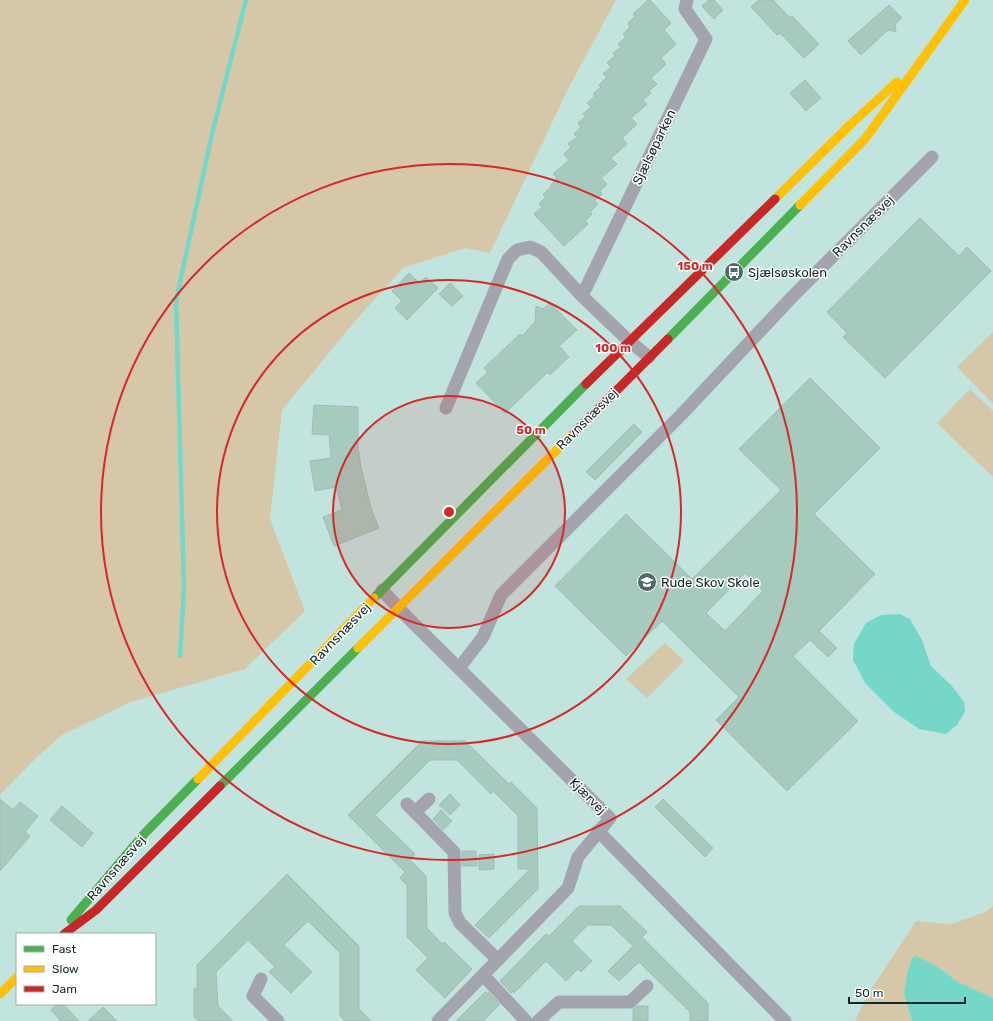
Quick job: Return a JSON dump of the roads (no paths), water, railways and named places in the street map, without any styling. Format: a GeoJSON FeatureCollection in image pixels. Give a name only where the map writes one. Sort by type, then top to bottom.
{"type":"FeatureCollection","features":[{"type":"Feature","properties":{"kind":"main road","name":"Ravnsnæsvej"},"geometry":{"type":"LineString","coordinates":[[65,933],[96,910],[752,255],[865,139],[965,0]]}},
{"type":"Feature","properties":{"kind":"main road","name":"Ravnsnæsvej"},"geometry":{"type":"LineString","coordinates":[[59,933],[145,833],[382,590],[629,341],[851,124],[928,53]]}},
{"type":"Feature","properties":{"kind":"main road"},"geometry":{"type":"LineString","coordinates":[[0,994],[16,978]]}},
{"type":"Feature","properties":{"kind":"street","name":"Sjælsøparken"},"geometry":{"type":"LineString","coordinates":[[582,296],[706,39],[685,9],[687,0]]}},
{"type":"Feature","properties":{"kind":"street","name":"Ravnsnæsvej"},"geometry":{"type":"LineString","coordinates":[[459,668],[483,637],[501,595],[681,415],[798,290],[932,158]]}},
{"type":"Feature","properties":{"kind":"street"},"geometry":{"type":"LineString","coordinates":[[446,408],[508,259],[517,250],[530,247],[541,252],[582,296],[629,341],[649,357]]}},
{"type":"Feature","properties":{"kind":"street","name":"Kjærvej"},"geometry":{"type":"LineString","coordinates":[[382,590],[610,818],[598,831],[785,1021]]}},
{"type":"Feature","properties":{"kind":"street"},"geometry":{"type":"LineString","coordinates":[[429,799],[411,808],[454,852],[455,914],[460,923],[498,960]]}},
{"type":"Feature","properties":{"kind":"street"},"geometry":{"type":"LineString","coordinates":[[438,1021],[568,888],[578,857],[598,831]]}},
{"type":"Feature","properties":{"kind":"street"},"geometry":{"type":"LineString","coordinates":[[483,975],[526,1021]]}},
{"type":"Feature","properties":{"kind":"street"},"geometry":{"type":"LineString","coordinates":[[260,979],[254,996],[278,1021]]}},
{"type":"Feature","properties":{"kind":"street"},"geometry":{"type":"LineString","coordinates":[[538,1021],[559,1002],[630,1002],[647,986]]}},
{"type":"Feature","properties":{"kind":"waterway"},"geometry":{"type":"LineString","coordinates":[[180,656],[184,588],[176,301],[212,134],[246,0]]}},
{"type":"Feature","properties":{"kind":"place","name":"Sjælsøskolen"},"geometry":{"type":"Point","coordinates":[734,272]}},
{"type":"Feature","properties":{"kind":"place","name":"Rude Skov Skole"},"geometry":{"type":"Point","coordinates":[647,582]}}]}
